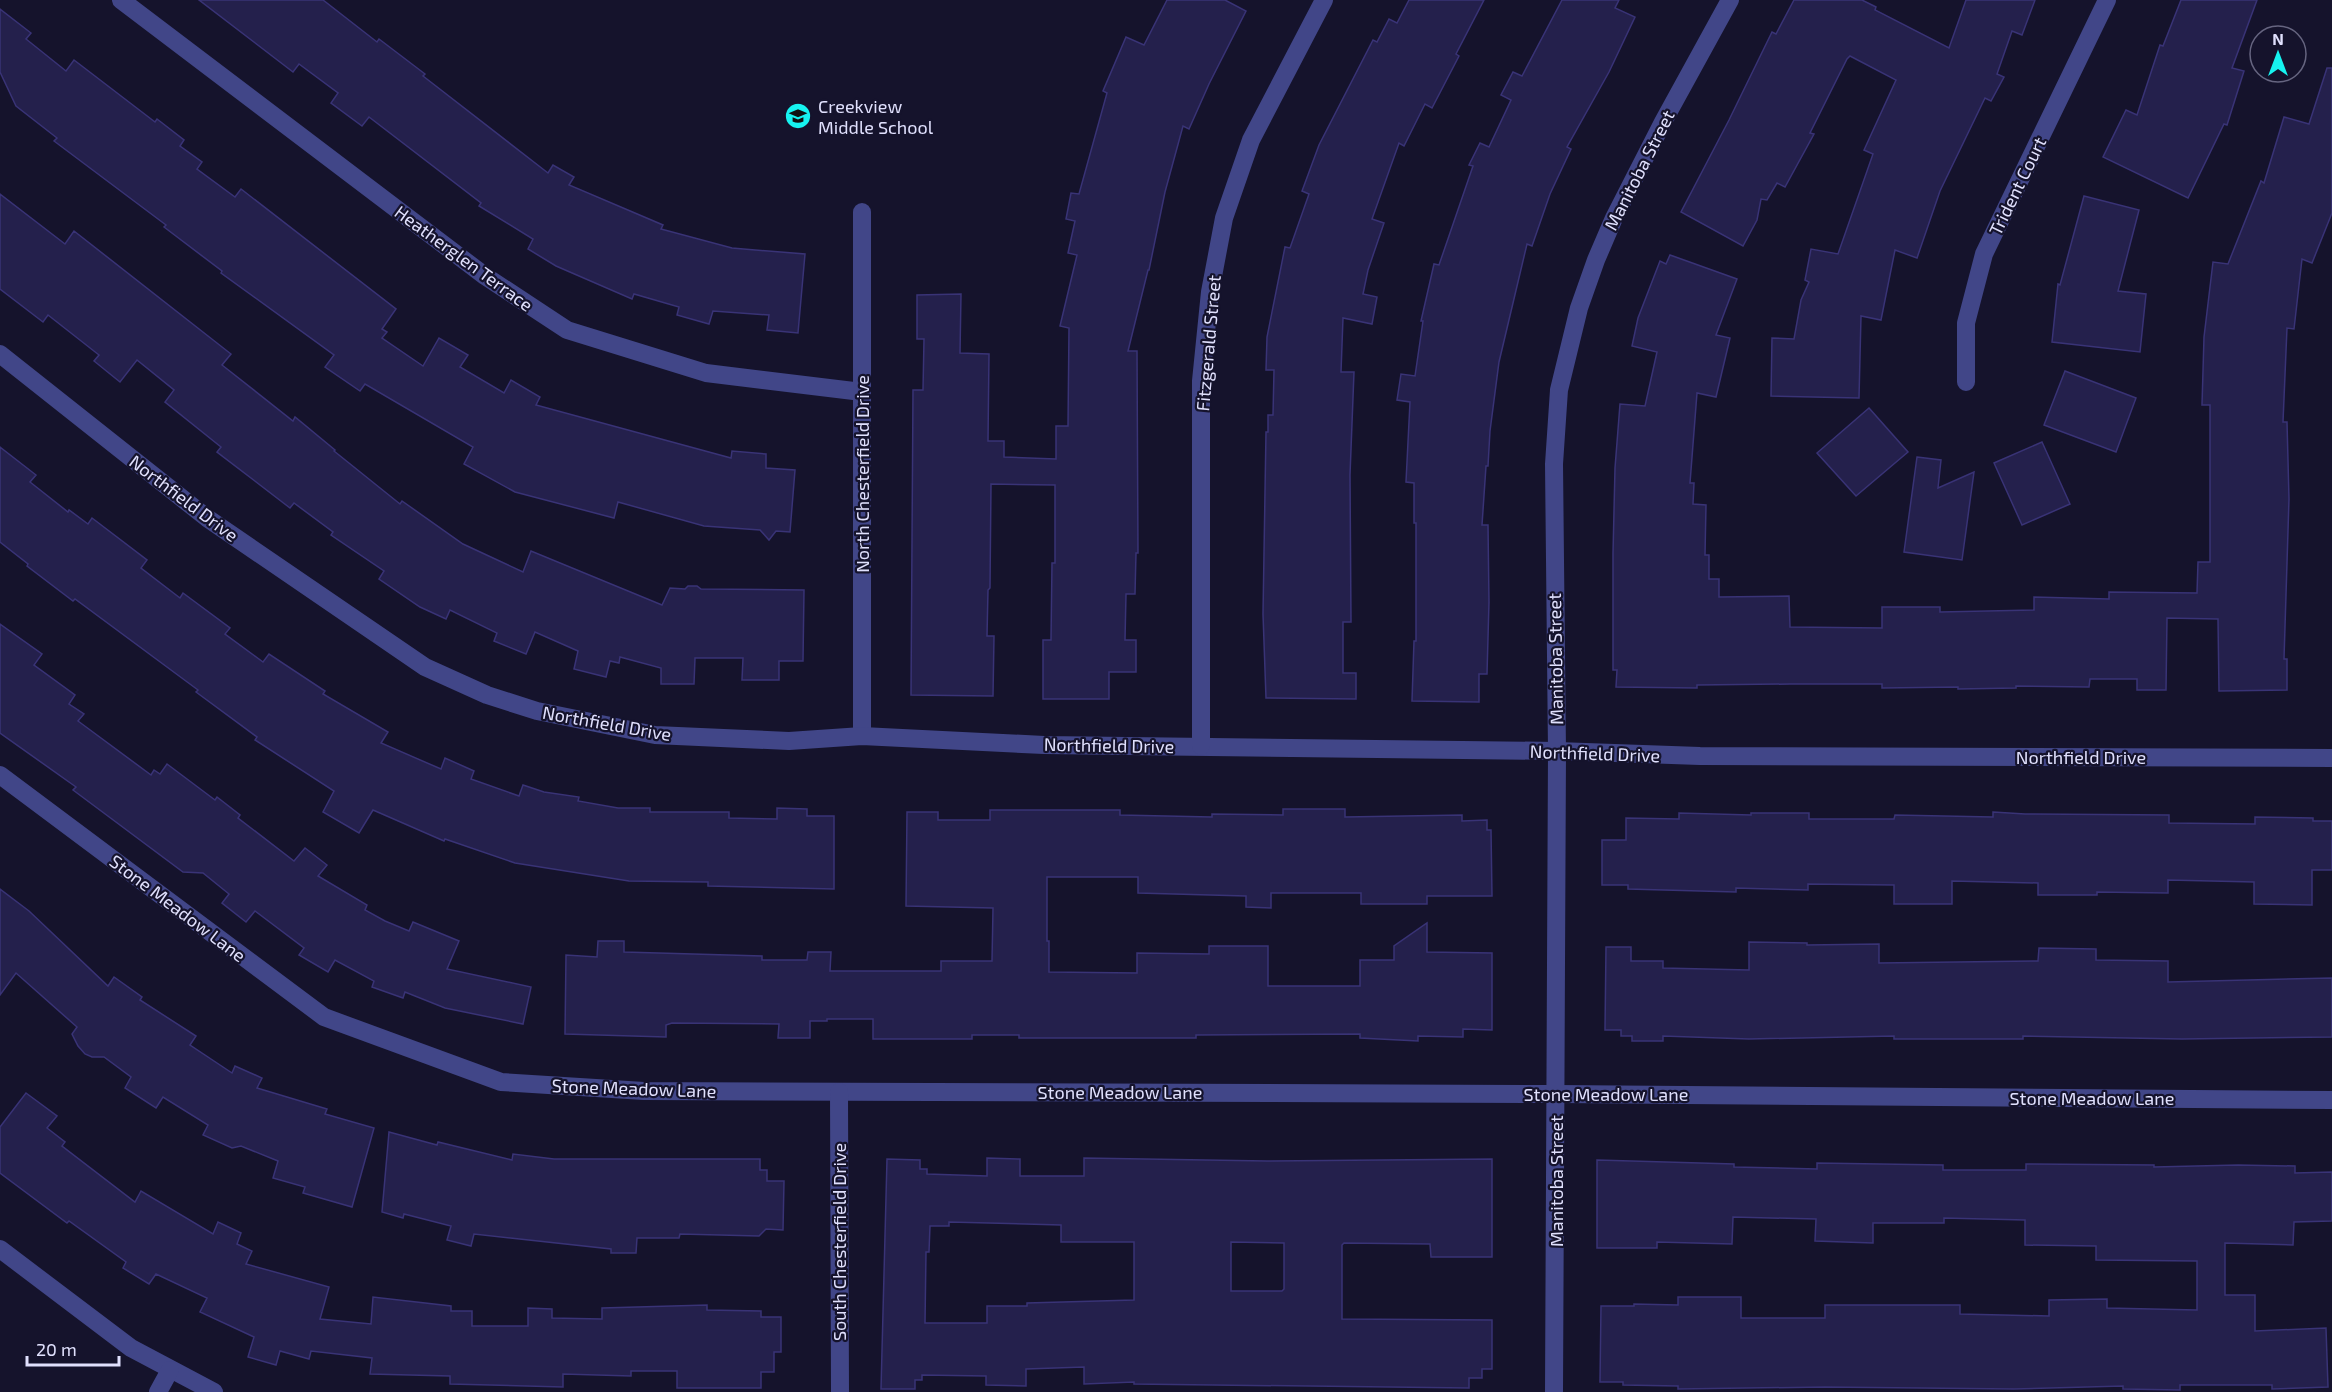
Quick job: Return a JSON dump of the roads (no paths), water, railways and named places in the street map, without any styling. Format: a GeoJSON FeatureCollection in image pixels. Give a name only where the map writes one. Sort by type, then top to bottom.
{"type":"FeatureCollection","features":[{"type":"Feature","properties":{"kind":"street","name":"Heatherglen Terrace"},"geometry":{"type":"LineString","coordinates":[[121,0],[485,276],[567,330],[706,373],[862,392]]}},
{"type":"Feature","properties":{"kind":"street","name":"Fitzgerald Street"},"geometry":{"type":"LineString","coordinates":[[1201,746],[1201,381],[1210,291],[1224,218],[1251,140],[1324,0]]}},
{"type":"Feature","properties":{"kind":"street","name":"Manitoba Street"},"geometry":{"type":"LineString","coordinates":[[1554,1392],[1557,1094],[1555,426],[1559,390],[1568,348],[1593,269],[1614,218],[1662,122],[1730,0]]}},
{"type":"Feature","properties":{"kind":"street","name":"Trident Court"},"geometry":{"type":"LineString","coordinates":[[1966,382],[1966,323],[1984,254],[2107,0]]}},
{"type":"Feature","properties":{"kind":"street","name":"North Chesterfield Drive"},"geometry":{"type":"LineString","coordinates":[[862,212],[862,736]]}},
{"type":"Feature","properties":{"kind":"street","name":"Northfield Drive"},"geometry":{"type":"LineString","coordinates":[[0,354],[207,518],[425,667],[487,695],[537,711],[655,735],[789,741],[862,736],[1044,745],[1557,751],[1700,756],[2332,758]]}},
{"type":"Feature","properties":{"kind":"street","name":"Stone Meadow Lane"},"geometry":{"type":"LineString","coordinates":[[0,775],[324,1017],[501,1082],[644,1091],[1557,1094],[2332,1100]]}},
{"type":"Feature","properties":{"kind":"street","name":"South Chesterfield Drive"},"geometry":{"type":"LineString","coordinates":[[839,1092],[840,1392]]}},
{"type":"Feature","properties":{"kind":"street"},"geometry":{"type":"LineString","coordinates":[[0,1249],[131,1348],[214,1392]]}},
{"type":"Feature","properties":{"kind":"street"},"geometry":{"type":"LineString","coordinates":[[158,1392],[170,1370]]}},
{"type":"Feature","properties":{"kind":"place","name":"Creekview Middle School"},"geometry":{"type":"Point","coordinates":[798,116]}}]}
